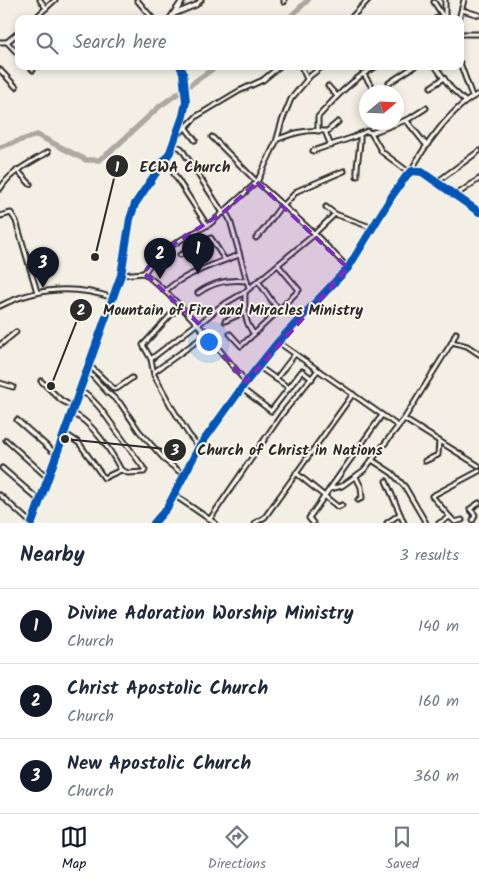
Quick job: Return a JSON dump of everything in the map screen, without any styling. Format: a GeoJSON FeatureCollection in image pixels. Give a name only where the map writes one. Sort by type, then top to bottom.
{"type":"FeatureCollection","features":[{"type":"Feature","properties":{"kind":"street"},"geometry":{"type":"LineString","coordinates":[[40,0],[46,8]]}},
{"type":"Feature","properties":{"kind":"street"},"geometry":{"type":"LineString","coordinates":[[38,15],[55,0]]}},
{"type":"Feature","properties":{"kind":"street"},"geometry":{"type":"LineString","coordinates":[[138,0],[150,15]]}},
{"type":"Feature","properties":{"kind":"street"},"geometry":{"type":"LineString","coordinates":[[173,14],[183,0]]}},
{"type":"Feature","properties":{"kind":"street"},"geometry":{"type":"LineString","coordinates":[[173,14],[196,5],[201,0]]}},
{"type":"Feature","properties":{"kind":"street"},"geometry":{"type":"LineString","coordinates":[[354,15],[368,0]]}},
{"type":"Feature","properties":{"kind":"street"},"geometry":{"type":"LineString","coordinates":[[444,15],[445,0]]}},
{"type":"Feature","properties":{"kind":"street"},"geometry":{"type":"LineString","coordinates":[[460,15],[464,0]]}},
{"type":"Feature","properties":{"kind":"street"},"geometry":{"type":"LineString","coordinates":[[434,2],[442,15]]}},
{"type":"Feature","properties":{"kind":"street"},"geometry":{"type":"LineString","coordinates":[[462,10],[479,15]]}},
{"type":"Feature","properties":{"kind":"street"},"geometry":{"type":"LineString","coordinates":[[464,34],[479,34]]}},
{"type":"Feature","properties":{"kind":"street"},"geometry":{"type":"LineString","coordinates":[[0,42],[7,42],[15,35]]}},
{"type":"Feature","properties":{"kind":"street"},"geometry":{"type":"LineString","coordinates":[[7,42],[15,51]]}},
{"type":"Feature","properties":{"kind":"street"},"geometry":{"type":"LineString","coordinates":[[0,70],[16,87]]}},
{"type":"Feature","properties":{"kind":"street"},"geometry":{"type":"LineString","coordinates":[[0,495],[32,523],[121,275],[130,219],[135,204],[166,157],[176,136],[186,102],[182,70]]}},
{"type":"Feature","properties":{"kind":"street"},"geometry":{"type":"LineString","coordinates":[[176,136],[197,116],[239,91],[262,80],[275,70]]}},
{"type":"Feature","properties":{"kind":"street"},"geometry":{"type":"LineString","coordinates":[[303,70],[307,79]]}},
{"type":"Feature","properties":{"kind":"street"},"geometry":{"type":"LineString","coordinates":[[144,274],[157,255],[207,225],[257,182],[277,140],[282,121],[291,100],[307,79],[318,70]]}},
{"type":"Feature","properties":{"kind":"street"},"geometry":{"type":"LineString","coordinates":[[318,131],[318,117],[337,96],[370,70]]}},
{"type":"Feature","properties":{"kind":"street"},"geometry":{"type":"LineString","coordinates":[[389,83],[408,70]]}},
{"type":"Feature","properties":{"kind":"street"},"geometry":{"type":"LineString","coordinates":[[438,70],[464,101]]}},
{"type":"Feature","properties":{"kind":"street"},"geometry":{"type":"LineString","coordinates":[[463,70],[472,96]]}},
{"type":"Feature","properties":{"kind":"street"},"geometry":{"type":"LineString","coordinates":[[364,73],[371,85]]}},
{"type":"Feature","properties":{"kind":"street"},"geometry":{"type":"LineString","coordinates":[[431,86],[444,78]]}},
{"type":"Feature","properties":{"kind":"street"},"geometry":{"type":"LineString","coordinates":[[328,86],[337,96]]}},
{"type":"Feature","properties":{"kind":"street"},"geometry":{"type":"LineString","coordinates":[[154,523],[167,508],[199,447],[241,388],[278,342],[348,268],[392,196],[451,115],[464,101],[479,94]]}},
{"type":"Feature","properties":{"kind":"street"},"geometry":{"type":"LineString","coordinates":[[426,108],[406,120],[427,146]]}},
{"type":"Feature","properties":{"kind":"street"},"geometry":{"type":"LineString","coordinates":[[277,140],[296,132],[326,132],[338,122]]}},
{"type":"Feature","properties":{"kind":"street"},"geometry":{"type":"LineString","coordinates":[[185,127],[195,140]]}},
{"type":"Feature","properties":{"kind":"street"},"geometry":{"type":"LineString","coordinates":[[313,152],[367,130],[371,133],[382,152],[410,173]]}},
{"type":"Feature","properties":{"kind":"street"},"geometry":{"type":"LineString","coordinates":[[371,133],[379,130]]}},
{"type":"Feature","properties":{"kind":"street"},"geometry":{"type":"LineString","coordinates":[[326,132],[330,146]]}},
{"type":"Feature","properties":{"kind":"street"},"geometry":{"type":"LineString","coordinates":[[357,176],[356,164],[361,146],[360,134]]}},
{"type":"Feature","properties":{"kind":"street"},"geometry":{"type":"LineString","coordinates":[[212,137],[257,182],[315,233],[348,268]]}},
{"type":"Feature","properties":{"kind":"street"},"geometry":{"type":"LineString","coordinates":[[173,145],[181,148],[230,220],[250,288]]}},
{"type":"Feature","properties":{"kind":"street"},"geometry":{"type":"LineString","coordinates":[[438,182],[479,151]]}},
{"type":"Feature","properties":{"kind":"street"},"geometry":{"type":"LineString","coordinates":[[0,189],[6,179],[17,170],[48,152]]}},
{"type":"Feature","properties":{"kind":"street"},"geometry":{"type":"LineString","coordinates":[[166,157],[174,174],[207,225]]}},
{"type":"Feature","properties":{"kind":"street"},"geometry":{"type":"LineString","coordinates":[[17,170],[30,184]]}},
{"type":"Feature","properties":{"kind":"street"},"geometry":{"type":"LineString","coordinates":[[410,173],[416,170],[422,172],[479,212]]}},
{"type":"Feature","properties":{"kind":"street"},"geometry":{"type":"LineString","coordinates":[[256,238],[267,227],[273,215],[297,191],[344,171]]}},
{"type":"Feature","properties":{"kind":"street"},"geometry":{"type":"LineString","coordinates":[[456,196],[479,179]]}},
{"type":"Feature","properties":{"kind":"street"},"geometry":{"type":"LineString","coordinates":[[326,208],[335,214],[373,228]]}},
{"type":"Feature","properties":{"kind":"street"},"geometry":{"type":"LineString","coordinates":[[0,216],[11,213],[16,221],[37,292]]}},
{"type":"Feature","properties":{"kind":"street"},"geometry":{"type":"LineString","coordinates":[[151,359],[221,306],[245,292],[335,214]]}},
{"type":"Feature","properties":{"kind":"street"},"geometry":{"type":"LineString","coordinates":[[180,255],[211,238],[225,260]]}},
{"type":"Feature","properties":{"kind":"street"},"geometry":{"type":"LineString","coordinates":[[166,291],[176,282],[239,255]]}},
{"type":"Feature","properties":{"kind":"street"},"geometry":{"type":"LineString","coordinates":[[230,334],[241,346],[280,310],[298,290],[278,265]]}},
{"type":"Feature","properties":{"kind":"street"},"geometry":{"type":"LineString","coordinates":[[121,275],[144,274],[166,291],[207,334],[246,382]]}},
{"type":"Feature","properties":{"kind":"street"},"geometry":{"type":"LineString","coordinates":[[198,293],[219,282],[247,281]]}},
{"type":"Feature","properties":{"kind":"street"},"geometry":{"type":"LineString","coordinates":[[258,281],[280,310]]}},
{"type":"Feature","properties":{"kind":"street"},"geometry":{"type":"LineString","coordinates":[[0,306],[18,297],[37,292],[82,291],[113,298]]}},
{"type":"Feature","properties":{"kind":"street"},"geometry":{"type":"LineString","coordinates":[[245,292],[246,323],[254,334]]}},
{"type":"Feature","properties":{"kind":"street"},"geometry":{"type":"LineString","coordinates":[[180,305],[143,345],[171,406],[188,435],[199,447]]}},
{"type":"Feature","properties":{"kind":"street"},"geometry":{"type":"LineString","coordinates":[[225,321],[245,312]]}},
{"type":"Feature","properties":{"kind":"street"},"geometry":{"type":"LineString","coordinates":[[0,344],[16,332]]}},
{"type":"Feature","properties":{"kind":"street"},"geometry":{"type":"LineString","coordinates":[[330,489],[342,486],[356,477],[372,460],[404,420],[456,333]]}},
{"type":"Feature","properties":{"kind":"street"},"geometry":{"type":"LineString","coordinates":[[154,372],[207,334]]}},
{"type":"Feature","properties":{"kind":"street"},"geometry":{"type":"LineString","coordinates":[[278,342],[398,426]]}},
{"type":"Feature","properties":{"kind":"street"},"geometry":{"type":"LineString","coordinates":[[452,342],[467,346],[479,354]]}},
{"type":"Feature","properties":{"kind":"street"},"geometry":{"type":"LineString","coordinates":[[276,379],[295,354]]}},
{"type":"Feature","properties":{"kind":"street"},"geometry":{"type":"LineString","coordinates":[[89,365],[114,389],[132,378]]}},
{"type":"Feature","properties":{"kind":"street"},"geometry":{"type":"LineString","coordinates":[[258,366],[289,388]]}},
{"type":"Feature","properties":{"kind":"street"},"geometry":{"type":"LineString","coordinates":[[87,370],[120,403],[139,431],[166,461],[184,475]]}},
{"type":"Feature","properties":{"kind":"street"},"geometry":{"type":"LineString","coordinates":[[210,519],[282,414],[318,370]]}},
{"type":"Feature","properties":{"kind":"street"},"geometry":{"type":"LineString","coordinates":[[241,388],[271,411],[302,371],[312,378]]}},
{"type":"Feature","properties":{"kind":"street"},"geometry":{"type":"LineString","coordinates":[[41,381],[61,400],[73,407]]}},
{"type":"Feature","properties":{"kind":"street"},"geometry":{"type":"LineString","coordinates":[[0,383],[13,387]]}},
{"type":"Feature","properties":{"kind":"street"},"geometry":{"type":"LineString","coordinates":[[71,413],[79,416],[92,427],[121,470],[128,473],[144,472],[146,470],[100,408],[88,395],[79,392]]}},
{"type":"Feature","properties":{"kind":"street"},"geometry":{"type":"LineString","coordinates":[[255,523],[264,517],[353,394]]}},
{"type":"Feature","properties":{"kind":"street"},"geometry":{"type":"LineString","coordinates":[[313,523],[308,519],[382,415]]}},
{"type":"Feature","properties":{"kind":"street"},"geometry":{"type":"LineString","coordinates":[[16,420],[57,455]]}},
{"type":"Feature","properties":{"kind":"street"},"geometry":{"type":"LineString","coordinates":[[404,420],[479,466]]}},
{"type":"Feature","properties":{"kind":"street"},"geometry":{"type":"LineString","coordinates":[[64,433],[79,442],[104,478],[121,470]]}},
{"type":"Feature","properties":{"kind":"street"},"geometry":{"type":"LineString","coordinates":[[6,440],[48,478]]}},
{"type":"Feature","properties":{"kind":"street"},"geometry":{"type":"LineString","coordinates":[[425,461],[438,455],[439,441]]}},
{"type":"Feature","properties":{"kind":"street"},"geometry":{"type":"LineString","coordinates":[[372,460],[392,473],[405,487],[426,523]]}},
{"type":"Feature","properties":{"kind":"street"},"geometry":{"type":"LineString","coordinates":[[2,468],[40,501]]}},
{"type":"Feature","properties":{"kind":"street"},"geometry":{"type":"LineString","coordinates":[[462,520],[455,522],[432,496],[479,471]]}},
{"type":"Feature","properties":{"kind":"street"},"geometry":{"type":"LineString","coordinates":[[296,473],[338,507],[342,505]]}},
{"type":"Feature","properties":{"kind":"street"},"geometry":{"type":"LineString","coordinates":[[356,477],[363,493],[362,498],[358,500]]}},
{"type":"Feature","properties":{"kind":"street"},"geometry":{"type":"LineString","coordinates":[[386,481],[404,523]]}},
{"type":"Feature","properties":{"kind":"street"},"geometry":{"type":"LineString","coordinates":[[174,495],[215,523]]}},
{"type":"Feature","properties":{"kind":"street"},"geometry":{"type":"LineString","coordinates":[[473,520],[475,516],[470,509],[479,503]]}},
{"type":"Feature","properties":{"kind":"street"},"geometry":{"type":"LineString","coordinates":[[387,523],[400,514]]}},
{"type":"Feature","properties":{"kind":"street"},"geometry":{"type":"LineString","coordinates":[[439,523],[450,517]]}},
{"type":"Feature","properties":{"kind":"highlighted area"},"geometry":{"type":"Polygon","coordinates":[[[257,182],[348,268],[246,382],[199,324],[144,273],[157,255],[225,211],[257,182]]]}},
{"type":"Feature","properties":{"kind":"waterway"},"geometry":{"type":"LineString","coordinates":[[292,15],[308,0]]}},
{"type":"Feature","properties":{"kind":"waterway"},"geometry":{"type":"LineString","coordinates":[[0,147],[37,135],[86,160],[99,160],[160,106],[211,70]]}},
{"type":"Feature","properties":{"kind":"cycle path"},"geometry":{"type":"LineString","coordinates":[[32,523],[121,275],[130,219],[135,204],[170,152],[183,116],[186,102],[182,70]]}},
{"type":"Feature","properties":{"kind":"cycle path"},"geometry":{"type":"LineString","coordinates":[[154,523],[167,508],[199,447],[246,382],[278,342],[348,268],[407,175],[412,171],[422,172],[479,212]]}},
{"type":"Feature","properties":{"kind":"place","name":"ECWA Church"},"geometry":{"type":"Point","coordinates":[95,257]}},
{"type":"Feature","properties":{"kind":"place","name":"Divine Adoration Worship Ministry"},"geometry":{"type":"Point","coordinates":[198,274]}},
{"type":"Feature","properties":{"kind":"place","name":"Christ Apostolic Church"},"geometry":{"type":"Point","coordinates":[160,279]}},
{"type":"Feature","properties":{"kind":"place","name":"New Apostolic Church"},"geometry":{"type":"Point","coordinates":[43,288]}},
{"type":"Feature","properties":{"kind":"place","name":"Mountain of Fire and Miracles Ministry"},"geometry":{"type":"Point","coordinates":[51,386]}},
{"type":"Feature","properties":{"kind":"place","name":"Church of Christ in Nations"},"geometry":{"type":"Point","coordinates":[65,439]}}]}
